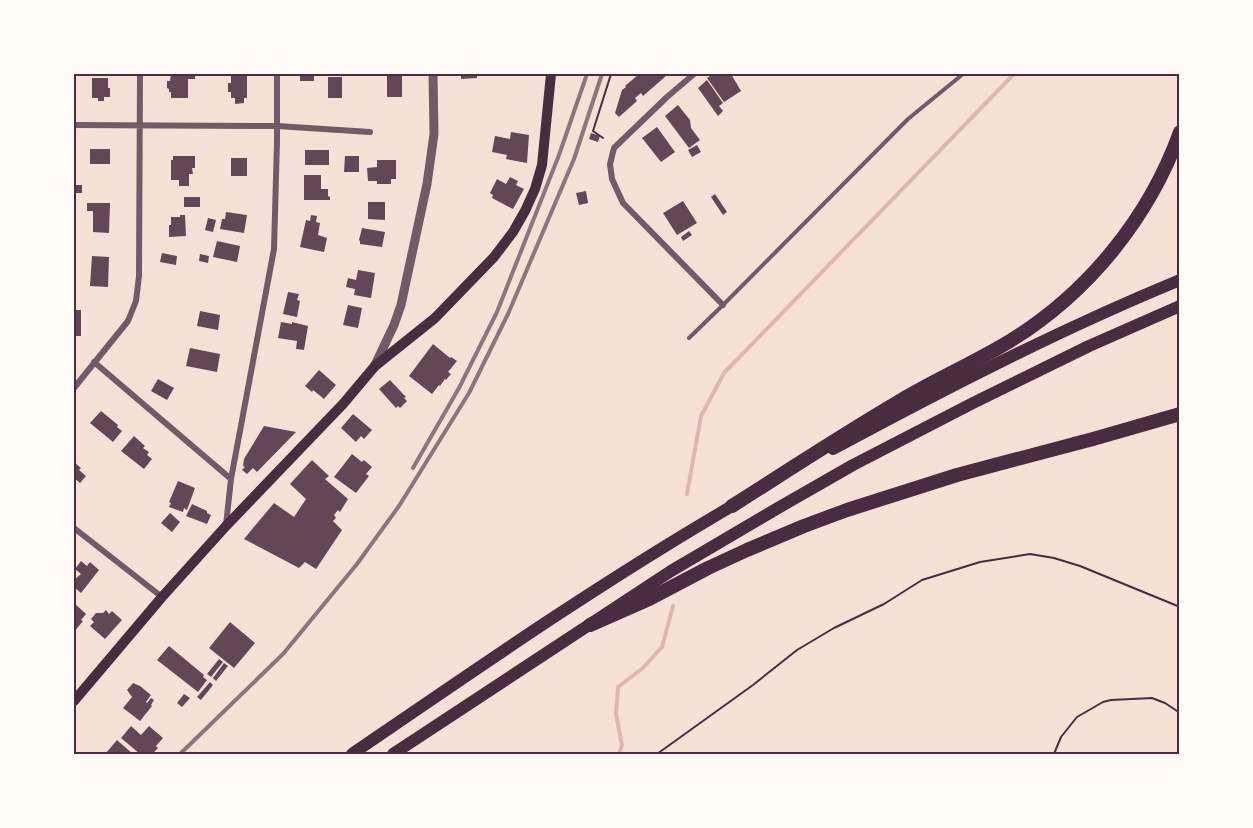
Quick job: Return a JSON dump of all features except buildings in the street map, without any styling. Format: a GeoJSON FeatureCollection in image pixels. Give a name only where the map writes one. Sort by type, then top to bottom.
{"type":"FeatureCollection","features":[{"type":"Feature","properties":{"kind":"highway"},"geometry":{"type":"LineString","coordinates":[[352,754],[582,598],[898,401],[1001,346],[1048,315],[1084,283],[1126,234],[1159,179],[1179,132]]}},
{"type":"Feature","properties":{"kind":"highway"},"geometry":{"type":"LineString","coordinates":[[732,506],[922,401],[1062,333],[1179,280]]}},
{"type":"Feature","properties":{"kind":"highway"},"geometry":{"type":"LineString","coordinates":[[393,754],[671,571],[759,519],[854,465],[953,413],[1031,374],[1179,306]]}},
{"type":"Feature","properties":{"kind":"highway"},"geometry":{"type":"LineString","coordinates":[[590,625],[649,599],[747,550],[847,510],[957,475],[1093,440],[1179,414]]}},
{"type":"Feature","properties":{"kind":"main road"},"geometry":{"type":"LineString","coordinates":[[74,701],[162,597],[226,526],[344,404],[375,366],[435,318],[494,257],[513,232],[535,189],[542,165],[550,74]]}},
{"type":"Feature","properties":{"kind":"street"},"geometry":{"type":"LineString","coordinates":[[74,388],[128,321],[136,301],[139,276],[140,74]]}},
{"type":"Feature","properties":{"kind":"street"},"geometry":{"type":"LineString","coordinates":[[226,526],[231,479],[274,249],[277,74]]}},
{"type":"Feature","properties":{"kind":"street"},"geometry":{"type":"LineString","coordinates":[[375,366],[401,305],[427,184],[434,134],[433,74]]}},
{"type":"Feature","properties":{"kind":"street"},"geometry":{"type":"LineString","coordinates":[[694,74],[614,148],[610,164],[612,179],[623,203],[723,305]]}},
{"type":"Feature","properties":{"kind":"street"},"geometry":{"type":"LineString","coordinates":[[74,125],[277,126],[370,132]]}},
{"type":"Feature","properties":{"kind":"street"},"geometry":{"type":"LineString","coordinates":[[94,362],[231,479]]}},
{"type":"Feature","properties":{"kind":"street"},"geometry":{"type":"LineString","coordinates":[[74,528],[162,597]]}},
{"type":"Feature","properties":{"kind":"lane"},"geometry":{"type":"LineString","coordinates":[[689,338],[908,118],[963,74]]}},
{"type":"Feature","properties":{"kind":"path"},"geometry":{"type":"LineString","coordinates":[[603,138],[593,131],[611,74]]}},
{"type":"Feature","properties":{"kind":"path"},"geometry":{"type":"LineString","coordinates":[[657,754],[714,714],[796,650],[834,628],[884,604],[922,580],[980,562],[1030,555],[1054,558],[1080,566],[1179,607]]}},
{"type":"Feature","properties":{"kind":"path"},"geometry":{"type":"LineString","coordinates":[[1054,754],[1061,737],[1077,717],[1103,702],[1152,698],[1179,712]]}},
{"type":"Feature","properties":{"kind":"waterway"},"geometry":{"type":"LineString","coordinates":[[687,494],[701,416],[724,373],[1014,74]]}},
{"type":"Feature","properties":{"kind":"waterway"},"geometry":{"type":"LineString","coordinates":[[619,754],[622,745],[616,714],[618,687],[643,668],[662,647],[673,606]]}},
{"type":"Feature","properties":{"kind":"railway"},"geometry":{"type":"LineString","coordinates":[[413,468],[459,388],[497,312],[559,155],[587,74]]}},
{"type":"Feature","properties":{"kind":"railway"},"geometry":{"type":"LineString","coordinates":[[180,754],[283,654],[357,564],[399,506],[469,393],[508,314],[574,159],[602,74]]}}]}
